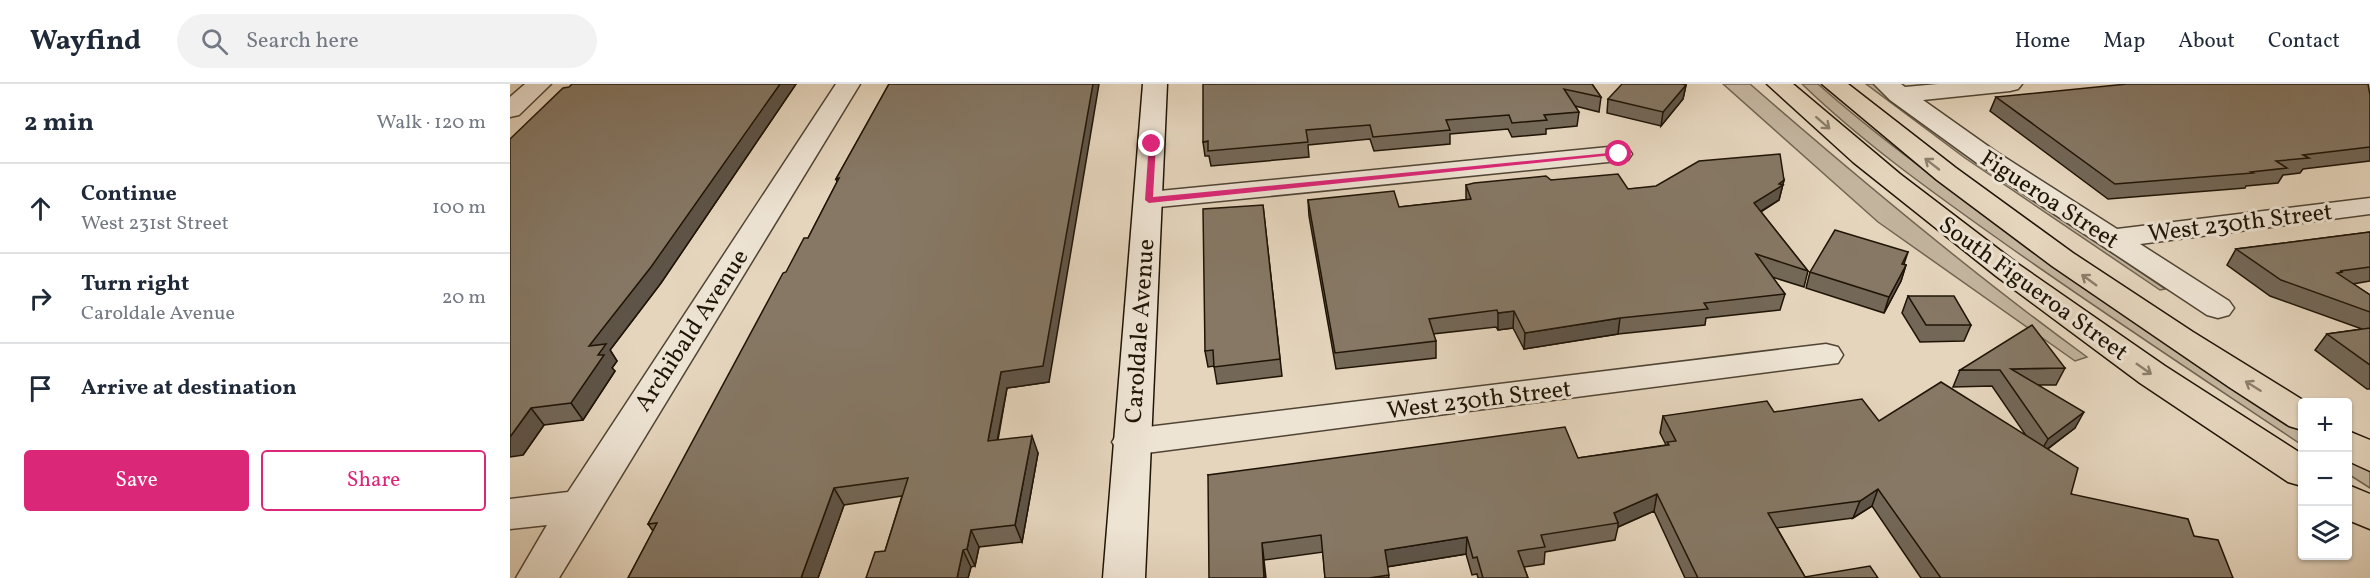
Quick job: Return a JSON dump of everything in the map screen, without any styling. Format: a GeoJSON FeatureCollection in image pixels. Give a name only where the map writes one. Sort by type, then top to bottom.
{"type":"FeatureCollection","features":[{"type":"Feature","properties":{"kind":"main road","name":"South Figueroa Street"},"geometry":{"type":"LineString","coordinates":[[1779,84],[1911,198],[2029,286],[2149,372],[2298,469]]}},
{"type":"Feature","properties":{"kind":"main road","name":"South Figueroa Street"},"geometry":{"type":"LineString","coordinates":[[1834,84],[1966,190],[2098,286],[2298,414]]}},
{"type":"Feature","properties":{"kind":"main road"},"geometry":{"type":"LineString","coordinates":[[2352,446],[2370,457]]}},
{"type":"Feature","properties":{"kind":"main road"},"geometry":{"type":"LineString","coordinates":[[2352,503],[2370,514]]}},
{"type":"Feature","properties":{"kind":"street"},"geometry":{"type":"LineString","coordinates":[[510,110],[539,84]]}},
{"type":"Feature","properties":{"kind":"street","name":"Archibald Avenue"},"geometry":{"type":"LineString","coordinates":[[537,578],[580,506],[848,84]]}},
{"type":"Feature","properties":{"kind":"street","name":"Caroldale Avenue"},"geometry":{"type":"LineString","coordinates":[[1124,578],[1155,84]]}},
{"type":"Feature","properties":{"kind":"street"},"geometry":{"type":"LineString","coordinates":[[1892,89],[2010,84]]}},
{"type":"Feature","properties":{"kind":"street","name":"Figueroa Street"},"geometry":{"type":"LineString","coordinates":[[1892,89],[1986,158],[2218,308]]}},
{"type":"Feature","properties":{"kind":"street"},"geometry":{"type":"LineString","coordinates":[[1149,200],[1619,154]]}},
{"type":"Feature","properties":{"kind":"street","name":"West 230th Street"},"geometry":{"type":"LineString","coordinates":[[2110,239],[2370,206]]}},
{"type":"Feature","properties":{"kind":"street","name":"West 230th Street"},"geometry":{"type":"LineString","coordinates":[[1131,442],[1827,355]]}},
{"type":"Feature","properties":{"kind":"street"},"geometry":{"type":"LineString","coordinates":[[510,514],[580,506]]}},
{"type":"Feature","properties":{"kind":"shaded area"},"geometry":{"type":"Polygon","coordinates":[[[1723,84],[1750,84],[1915,224],[2087,357],[2075,361],[1878,222],[1723,84]]]}},
{"type":"Feature","properties":{"kind":"shaded area"},"geometry":{"type":"Polygon","coordinates":[[[1802,84],[1818,84],[1879,135],[1975,207],[2130,314],[2298,423],[2298,442],[1994,236],[1895,164],[1802,84]]]}},
{"type":"Feature","properties":{"kind":"shaded area"},"geometry":{"type":"Polygon","coordinates":[[[1866,84],[1874,84],[1947,141],[2165,289],[2160,290],[1965,158],[1866,84]]]}},
{"type":"Feature","properties":{"kind":"shaded area"},"geometry":{"type":"Polygon","coordinates":[[[2352,457],[2370,468],[2370,488],[2352,477],[2352,457]]]}},
{"type":"Feature","properties":{"kind":"building"},"geometry":{"type":"Polygon","coordinates":[[[572,84],[780,84],[651,267],[589,346],[606,344],[598,355],[604,355],[571,403],[531,408],[510,437],[510,139],[563,88],[572,84]]]}},
{"type":"Feature","properties":{"kind":"building"},"geometry":{"type":"Polygon","coordinates":[[[889,84],[1093,84],[1043,366],[1001,372],[989,435],[988,441],[1032,436],[1015,525],[971,530],[967,549],[963,550],[957,578],[866,578],[875,552],[885,551],[908,478],[834,488],[801,578],[628,578],[657,523],[648,524],[783,273],[786,272],[804,238],[808,238],[839,178],[836,179],[889,84]]]}},
{"type":"Feature","properties":{"kind":"building"},"geometry":{"type":"Polygon","coordinates":[[[1203,84],[1592,84],[1601,97],[1564,89],[1579,112],[1544,115],[1547,120],[1512,123],[1509,115],[1446,120],[1450,130],[1373,137],[1370,125],[1306,130],[1308,142],[1208,151],[1208,141],[1203,142],[1203,84]]]}},
{"type":"Feature","properties":{"kind":"building"},"geometry":{"type":"Polygon","coordinates":[[[1622,84],[1686,85],[1663,112],[1608,99],[1622,84]]]}},
{"type":"Feature","properties":{"kind":"building"},"geometry":{"type":"Polygon","coordinates":[[[2127,84],[2368,84],[2370,147],[2303,155],[2309,158],[2276,161],[2287,168],[2251,172],[2253,173],[2115,184],[1996,97],[2127,84]]]}},
{"type":"Feature","properties":{"kind":"building"},"geometry":{"type":"Polygon","coordinates":[[[1780,154],[1784,180],[1779,184],[1783,185],[1754,203],[1808,271],[1756,254],[1785,294],[1704,303],[1708,309],[1620,318],[1525,333],[1514,311],[1498,313],[1497,310],[1429,319],[1436,341],[1335,353],[1308,200],[1394,191],[1399,207],[1471,199],[1466,185],[1474,183],[1546,176],[1551,180],[1618,174],[1628,189],[1656,186],[1699,161],[1780,154]]]}},
{"type":"Feature","properties":{"kind":"building"},"geometry":{"type":"Polygon","coordinates":[[[1263,205],[1280,359],[1214,367],[1213,350],[1205,351],[1203,209],[1263,205]]]}},
{"type":"Feature","properties":{"kind":"building"},"geometry":{"type":"Polygon","coordinates":[[[1835,230],[1908,252],[1902,264],[1906,265],[1889,297],[1810,272],[1835,230]]]}},
{"type":"Feature","properties":{"kind":"building"},"geometry":{"type":"Polygon","coordinates":[[[2370,232],[2370,267],[2337,273],[2370,295],[2370,312],[2281,280],[2236,249],[2370,232]]]}},
{"type":"Feature","properties":{"kind":"building"},"geometry":{"type":"Polygon","coordinates":[[[1908,296],[1954,296],[1971,325],[1926,325],[1908,296]]]}},
{"type":"Feature","properties":{"kind":"building"},"geometry":{"type":"Polygon","coordinates":[[[2032,325],[2065,368],[2011,369],[2084,412],[2048,439],[2000,370],[1960,370],[2032,325]]]}},
{"type":"Feature","properties":{"kind":"building"},"geometry":{"type":"Polygon","coordinates":[[[2370,328],[2370,365],[2327,334],[2370,328]]]}},
{"type":"Feature","properties":{"kind":"building"},"geometry":{"type":"Polygon","coordinates":[[[1941,382],[2078,468],[2071,494],[2188,519],[2194,536],[2218,540],[2233,578],[1941,578],[1878,489],[1860,501],[1768,513],[1805,577],[1870,566],[1878,578],[1698,578],[1657,494],[1614,513],[1618,523],[1541,535],[1545,547],[1518,551],[1528,578],[1483,578],[1477,557],[1473,558],[1467,537],[1385,550],[1389,575],[1369,578],[1325,578],[1321,535],[1262,543],[1264,578],[1209,578],[1208,475],[1565,427],[1578,458],[1669,445],[1667,442],[1676,441],[1663,416],[1767,401],[1774,412],[1862,399],[1879,421],[1941,382]]]}},
{"type":"Feature","properties":{"kind":"route"},"geometry":{"type":"LineString","coordinates":[[1152,144],[1149,200],[1619,154]]}}]}
